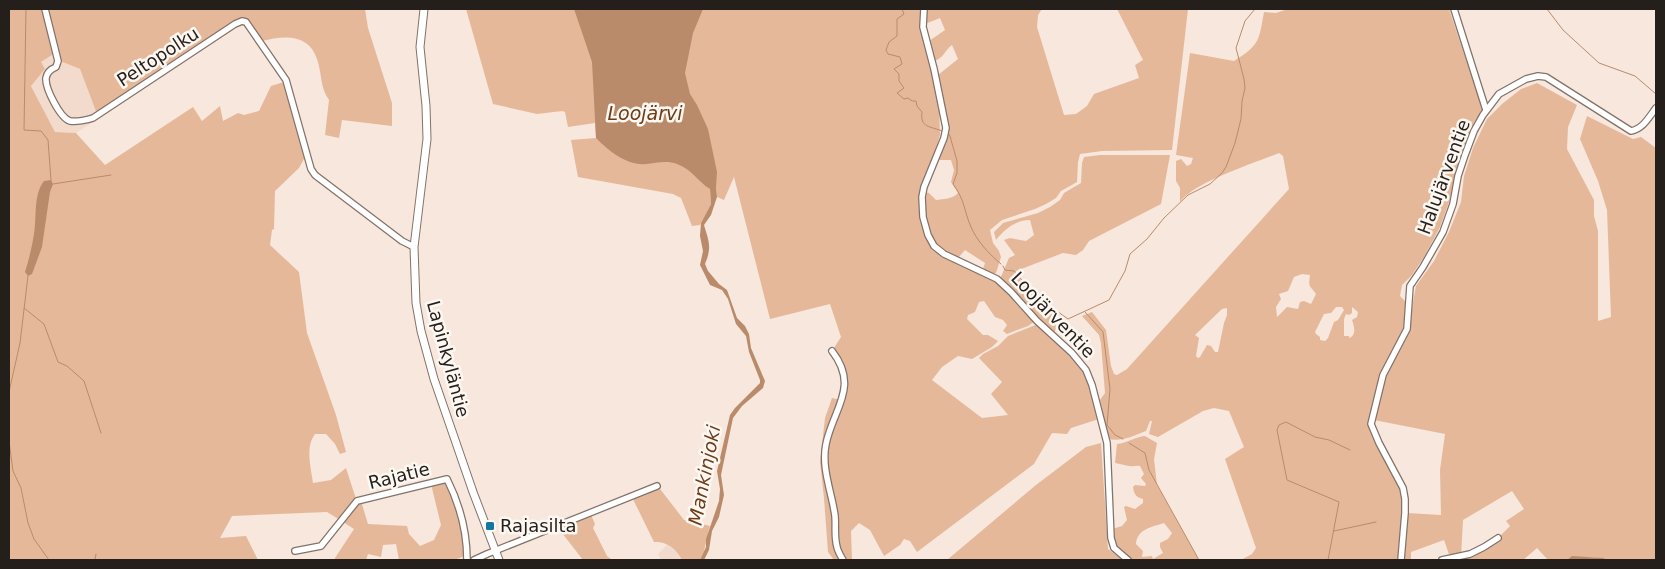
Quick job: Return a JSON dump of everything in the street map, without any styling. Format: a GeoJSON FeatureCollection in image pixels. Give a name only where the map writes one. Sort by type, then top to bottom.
{"type":"FeatureCollection","features":[{"type":"Feature","properties":{"kind":"main road","name":"Lapinkyläntie"},"geometry":{"type":"LineString","coordinates":[[424,9],[420,53],[426,106],[427,139],[414,247],[416,303],[428,357],[452,432],[499,560]]}},
{"type":"Feature","properties":{"kind":"street","name":"Peltopolku"},"geometry":{"type":"LineString","coordinates":[[44,9],[58,61],[56,67],[50,70],[46,78],[48,88],[57,109],[70,121],[86,121],[94,118],[235,24],[242,21],[246,22],[286,80],[311,169],[316,175],[402,242],[414,247]]}},
{"type":"Feature","properties":{"kind":"street","name":"Loojärventie"},"geometry":{"type":"LineString","coordinates":[[924,9],[922,27],[934,69],[946,128],[922,196],[923,217],[928,235],[939,251],[997,279],[1037,321],[1072,353],[1086,370],[1092,385],[1107,443],[1111,538],[1114,548],[1128,560]]}},
{"type":"Feature","properties":{"kind":"street"},"geometry":{"type":"LineString","coordinates":[[1454,9],[1486,110]]}},
{"type":"Feature","properties":{"kind":"street","name":"Halujärventie"},"geometry":{"type":"LineString","coordinates":[[1401,560],[1405,506],[1403,488],[1374,434],[1372,420],[1383,375],[1406,329],[1410,286],[1443,232],[1453,204],[1458,176],[1474,131],[1486,110],[1499,94],[1526,79],[1538,76],[1546,77],[1631,130],[1636,130],[1643,126],[1656,108]]}},
{"type":"Feature","properties":{"kind":"street"},"geometry":{"type":"LineString","coordinates":[[832,351],[840,362],[845,389],[828,437],[825,463],[834,512],[836,546],[844,560]]}},
{"type":"Feature","properties":{"kind":"street","name":"Rajatie"},"geometry":{"type":"LineString","coordinates":[[295,551],[321,546],[357,501],[447,479],[466,530],[467,560]]}},
{"type":"Feature","properties":{"kind":"street"},"geometry":{"type":"LineString","coordinates":[[474,560],[657,486]]}},
{"type":"Feature","properties":{"kind":"street"},"geometry":{"type":"LineString","coordinates":[[1442,560],[1470,554],[1498,538]]}},
{"type":"Feature","properties":{"kind":"shaded area"},"geometry":{"type":"Polygon","coordinates":[[[9,9],[42,9],[55,53],[41,62],[45,69],[31,86],[55,132],[76,133],[105,165],[193,107],[202,121],[220,106],[223,121],[238,113],[244,115],[259,111],[271,86],[284,82],[305,157],[299,168],[275,191],[274,229],[272,230],[270,245],[299,272],[307,333],[336,415],[346,452],[340,454],[335,444],[326,434],[315,434],[309,451],[313,483],[331,480],[346,468],[356,499],[340,520],[327,512],[232,516],[220,538],[246,536],[258,560],[9,560],[9,9]]]}},
{"type":"Feature","properties":{"kind":"shaded area"},"geometry":{"type":"Polygon","coordinates":[[[46,9],[365,9],[368,28],[392,103],[392,126],[342,120],[339,138],[325,135],[329,100],[324,90],[319,64],[313,51],[308,45],[295,38],[287,37],[262,41],[246,19],[235,21],[97,114],[80,69],[60,61],[59,50],[46,9]]]}},
{"type":"Feature","properties":{"kind":"shaded area"},"geometry":{"type":"Polygon","coordinates":[[[466,9],[584,9],[681,77],[693,9],[923,9],[928,52],[939,103],[940,135],[921,196],[933,247],[992,278],[1010,293],[1035,321],[1028,326],[1007,334],[1003,331],[1007,325],[1003,320],[995,317],[984,301],[979,302],[975,312],[968,315],[967,319],[983,335],[988,335],[998,341],[992,347],[972,359],[958,356],[942,367],[932,380],[982,418],[1008,415],[991,394],[1002,382],[979,358],[998,346],[1008,336],[1038,324],[1066,349],[1084,371],[1088,378],[1099,419],[1071,428],[1067,434],[1052,433],[1034,464],[917,552],[910,541],[904,539],[900,545],[884,556],[870,530],[859,523],[851,531],[852,560],[834,560],[828,552],[820,462],[825,418],[832,398],[841,400],[843,376],[832,351],[841,337],[830,304],[770,319],[734,177],[724,200],[717,197],[716,187],[710,189],[711,204],[700,225],[692,226],[681,198],[673,194],[578,177],[571,140],[596,138],[595,123],[568,127],[565,112],[562,111],[537,114],[493,104],[466,9]]]}},
{"type":"Feature","properties":{"kind":"shaded area"},"geometry":{"type":"Polygon","coordinates":[[[927,9],[1042,9],[1038,15],[1037,27],[1064,115],[1076,114],[1087,106],[1094,94],[1139,78],[1135,65],[1143,60],[1117,9],[1188,9],[1172,150],[1102,151],[1080,154],[1077,182],[1061,191],[1056,198],[1046,204],[1002,220],[990,230],[993,243],[1001,257],[996,273],[993,274],[983,269],[985,263],[965,250],[958,258],[945,253],[937,247],[929,233],[925,208],[925,192],[929,193],[936,200],[951,198],[958,193],[951,182],[954,170],[951,160],[936,160],[945,140],[938,75],[958,59],[952,45],[940,58],[934,61],[929,41],[945,30],[940,18],[925,24],[927,9]]]}},
{"type":"Feature","properties":{"kind":"shaded area"},"geometry":{"type":"Polygon","coordinates":[[[1288,9],[1449,9],[1483,110],[1474,122],[1464,146],[1449,202],[1440,227],[1424,257],[1412,275],[1402,285],[1400,296],[1406,302],[1405,329],[1381,374],[1369,424],[1371,434],[1403,493],[1399,560],[1241,560],[1252,554],[1256,548],[1225,459],[1244,447],[1229,411],[1214,408],[1203,411],[1158,437],[1149,434],[1152,421],[1150,421],[1146,431],[1132,437],[1108,439],[1100,400],[1105,393],[1101,343],[1099,335],[1082,316],[1092,312],[1106,330],[1111,366],[1114,374],[1117,375],[1127,369],[1289,189],[1283,156],[1279,153],[1211,180],[1198,187],[1180,202],[1180,188],[1176,181],[1176,161],[1181,159],[1187,166],[1191,164],[1193,158],[1176,155],[1190,53],[1234,61],[1254,46],[1259,36],[1264,12],[1276,13],[1288,9]],[[1302,274],[1294,277],[1288,291],[1279,294],[1281,299],[1276,307],[1277,317],[1287,307],[1298,309],[1300,302],[1304,301],[1311,304],[1316,294],[1309,285],[1310,275],[1302,274]],[[1336,307],[1331,313],[1324,314],[1315,332],[1320,337],[1320,340],[1325,341],[1328,338],[1334,322],[1338,320],[1344,310],[1342,307],[1336,307]],[[1352,307],[1352,313],[1346,314],[1344,319],[1344,336],[1349,336],[1349,338],[1354,333],[1352,320],[1357,317],[1358,312],[1352,307]],[[1227,308],[1222,309],[1195,335],[1199,338],[1196,356],[1198,358],[1207,345],[1211,346],[1215,352],[1218,352],[1227,315],[1227,308]]]}},
{"type":"Feature","properties":{"kind":"shaded area"},"geometry":{"type":"Polygon","coordinates":[[[55,53],[60,61],[80,69],[99,118],[76,133],[55,132],[31,85],[44,69],[40,62],[55,53]]]}},
{"type":"Feature","properties":{"kind":"shaded area"},"geometry":{"type":"Polygon","coordinates":[[[1537,83],[1577,105],[1568,127],[1567,149],[1594,200],[1594,216],[1598,231],[1598,321],[1611,317],[1607,210],[1598,181],[1580,139],[1587,116],[1633,139],[1641,137],[1656,148],[1656,560],[1608,560],[1575,557],[1567,560],[1548,560],[1537,548],[1523,560],[1451,560],[1444,540],[1411,552],[1411,560],[1402,560],[1407,513],[1441,515],[1440,470],[1445,434],[1374,420],[1385,376],[1391,360],[1406,339],[1416,286],[1434,261],[1449,232],[1461,202],[1464,176],[1473,148],[1487,119],[1521,89],[1537,83]],[[1512,491],[1463,520],[1461,556],[1498,538],[1510,526],[1506,521],[1524,509],[1512,491]]]}},
{"type":"Feature","properties":{"kind":"shaded area"},"geometry":{"type":"Polygon","coordinates":[[[1100,155],[1170,155],[1161,204],[1089,241],[1083,250],[1076,255],[1063,253],[1016,271],[1034,297],[1065,320],[1056,328],[1054,334],[1000,279],[1009,258],[1015,255],[1004,240],[1010,238],[1026,241],[1034,235],[1030,220],[1025,220],[1011,226],[996,240],[994,232],[1003,223],[1038,213],[1060,200],[1064,193],[1081,183],[1084,157],[1100,155]]]}},
{"type":"Feature","properties":{"kind":"shaded area"},"geometry":{"type":"Polygon","coordinates":[[[1145,436],[1157,443],[1154,459],[1157,485],[1199,560],[1132,560],[1116,547],[1112,529],[1122,526],[1127,520],[1124,507],[1135,509],[1143,503],[1143,499],[1135,494],[1133,487],[1135,485],[1145,486],[1146,484],[1141,478],[1144,474],[1140,466],[1115,463],[1117,444],[1145,436]],[[1164,523],[1150,527],[1142,532],[1136,544],[1143,551],[1142,557],[1152,556],[1153,559],[1163,553],[1160,543],[1168,539],[1172,533],[1164,523]]]}},
{"type":"Feature","properties":{"kind":"shaded area"},"geometry":{"type":"Polygon","coordinates":[[[1101,443],[1108,549],[1123,560],[947,560],[1036,485],[1086,447],[1101,443]]]}},
{"type":"Feature","properties":{"kind":"shaded area"},"geometry":{"type":"Polygon","coordinates":[[[442,482],[447,484],[465,531],[465,556],[454,560],[399,560],[396,544],[383,545],[381,557],[368,554],[366,560],[335,560],[354,529],[343,522],[357,503],[361,501],[368,524],[407,526],[409,534],[420,546],[434,540],[441,525],[431,484],[442,482]]]}},
{"type":"Feature","properties":{"kind":"shaded area"},"geometry":{"type":"Polygon","coordinates":[[[657,485],[684,520],[710,526],[704,552],[700,560],[682,560],[671,546],[654,542],[631,495],[657,485]]]}},
{"type":"Feature","properties":{"kind":"shaded area"},"geometry":{"type":"Polygon","coordinates":[[[591,515],[595,524],[593,528],[607,556],[612,560],[583,560],[559,529],[591,515]]]}},
{"type":"Feature","properties":{"kind":"shaded area"},"geometry":{"type":"Polygon","coordinates":[[[667,545],[679,553],[682,560],[661,560],[658,554],[667,545]]]}},
{"type":"Feature","properties":{"kind":"water","name":"Loojärvi"},"geometry":{"type":"Polygon","coordinates":[[[574,9],[703,9],[693,33],[685,73],[690,94],[708,129],[717,172],[717,197],[711,215],[704,225],[709,244],[705,264],[708,271],[719,284],[727,290],[737,318],[745,326],[749,334],[751,348],[765,381],[763,388],[742,406],[733,418],[721,475],[724,495],[719,517],[712,531],[709,550],[704,560],[700,560],[706,547],[706,539],[719,501],[720,489],[717,471],[730,415],[760,383],[760,380],[749,352],[746,336],[736,324],[728,299],[722,290],[710,285],[700,265],[703,251],[700,236],[701,223],[711,204],[710,189],[687,169],[677,164],[665,162],[632,163],[607,148],[596,138],[592,62],[574,9]]]}},
{"type":"Feature","properties":{"kind":"water"},"geometry":{"type":"Polygon","coordinates":[[[51,180],[53,184],[50,192],[42,247],[32,274],[28,276],[25,272],[35,227],[38,193],[44,181],[51,180]]]}},
{"type":"Feature","properties":{"kind":"water"},"geometry":{"type":"Polygon","coordinates":[[[1572,556],[1603,558],[1608,560],[1567,560],[1572,556]]]}},
{"type":"Feature","properties":{"kind":"waterway"},"geometry":{"type":"LineString","coordinates":[[26,9],[24,130],[41,131],[48,140],[51,180]]}},
{"type":"Feature","properties":{"kind":"waterway"},"geometry":{"type":"LineString","coordinates":[[902,9],[904,14],[897,19],[897,36],[889,42],[886,50],[888,54],[900,57],[902,64],[894,69],[899,74],[899,81],[904,88],[897,93],[904,99],[908,98],[916,101],[917,106],[922,112],[924,124],[942,131]]}},
{"type":"Feature","properties":{"kind":"waterway"},"geometry":{"type":"LineString","coordinates":[[1003,266],[1005,270],[1014,271],[1037,297],[1068,319],[1109,300],[1125,271],[1130,254],[1147,239],[1164,218],[1188,195],[1210,184],[1226,167],[1241,119],[1245,88],[1236,48],[1245,21],[1255,9]]}},
{"type":"Feature","properties":{"kind":"waterway"},"geometry":{"type":"LineString","coordinates":[[1547,9],[1563,30],[1599,63],[1635,76],[1656,94]]}},
{"type":"Feature","properties":{"kind":"waterway"},"geometry":{"type":"LineString","coordinates":[[948,133],[957,161],[957,173],[953,184],[960,195],[974,232],[988,252],[1001,264]]}},
{"type":"Feature","properties":{"kind":"waterway"},"geometry":{"type":"LineString","coordinates":[[53,184],[111,175]]}},
{"type":"Feature","properties":{"kind":"waterway"},"geometry":{"type":"LineString","coordinates":[[9,392],[20,343],[28,276]]}},
{"type":"Feature","properties":{"kind":"waterway"},"geometry":{"type":"LineString","coordinates":[[24,308],[44,324],[58,362],[67,366],[84,381],[101,433]]}},
{"type":"Feature","properties":{"kind":"waterway"},"geometry":{"type":"LineString","coordinates":[[1085,312],[1103,332],[1110,389],[1107,425],[1115,435],[1123,439]]}},
{"type":"Feature","properties":{"kind":"waterway"},"geometry":{"type":"LineString","coordinates":[[1328,560],[1339,502],[1287,480],[1277,430],[1279,425],[1286,422],[1315,437],[1329,440],[1350,450]]}},
{"type":"Feature","properties":{"kind":"waterway"},"geometry":{"type":"LineString","coordinates":[[9,441],[13,471],[21,488],[28,523],[34,539],[49,560]]}},
{"type":"Feature","properties":{"kind":"waterway"},"geometry":{"type":"LineString","coordinates":[[1129,443],[1145,453],[1149,470],[1199,560]]}},
{"type":"Feature","properties":{"kind":"waterway"},"geometry":{"type":"LineString","coordinates":[[1334,531],[1376,522]]}},
{"type":"Feature","properties":{"kind":"waterway"},"geometry":{"type":"LineString","coordinates":[[95,560],[96,554]]}},
{"type":"Feature","properties":{"kind":"place","name":"Rajasilta"},"geometry":{"type":"Point","coordinates":[490,526]}},
{"type":"Feature","properties":{"kind":"water label","name":"Mankinjoki"},"geometry":{"type":"Point","coordinates":[704,475]}}]}
